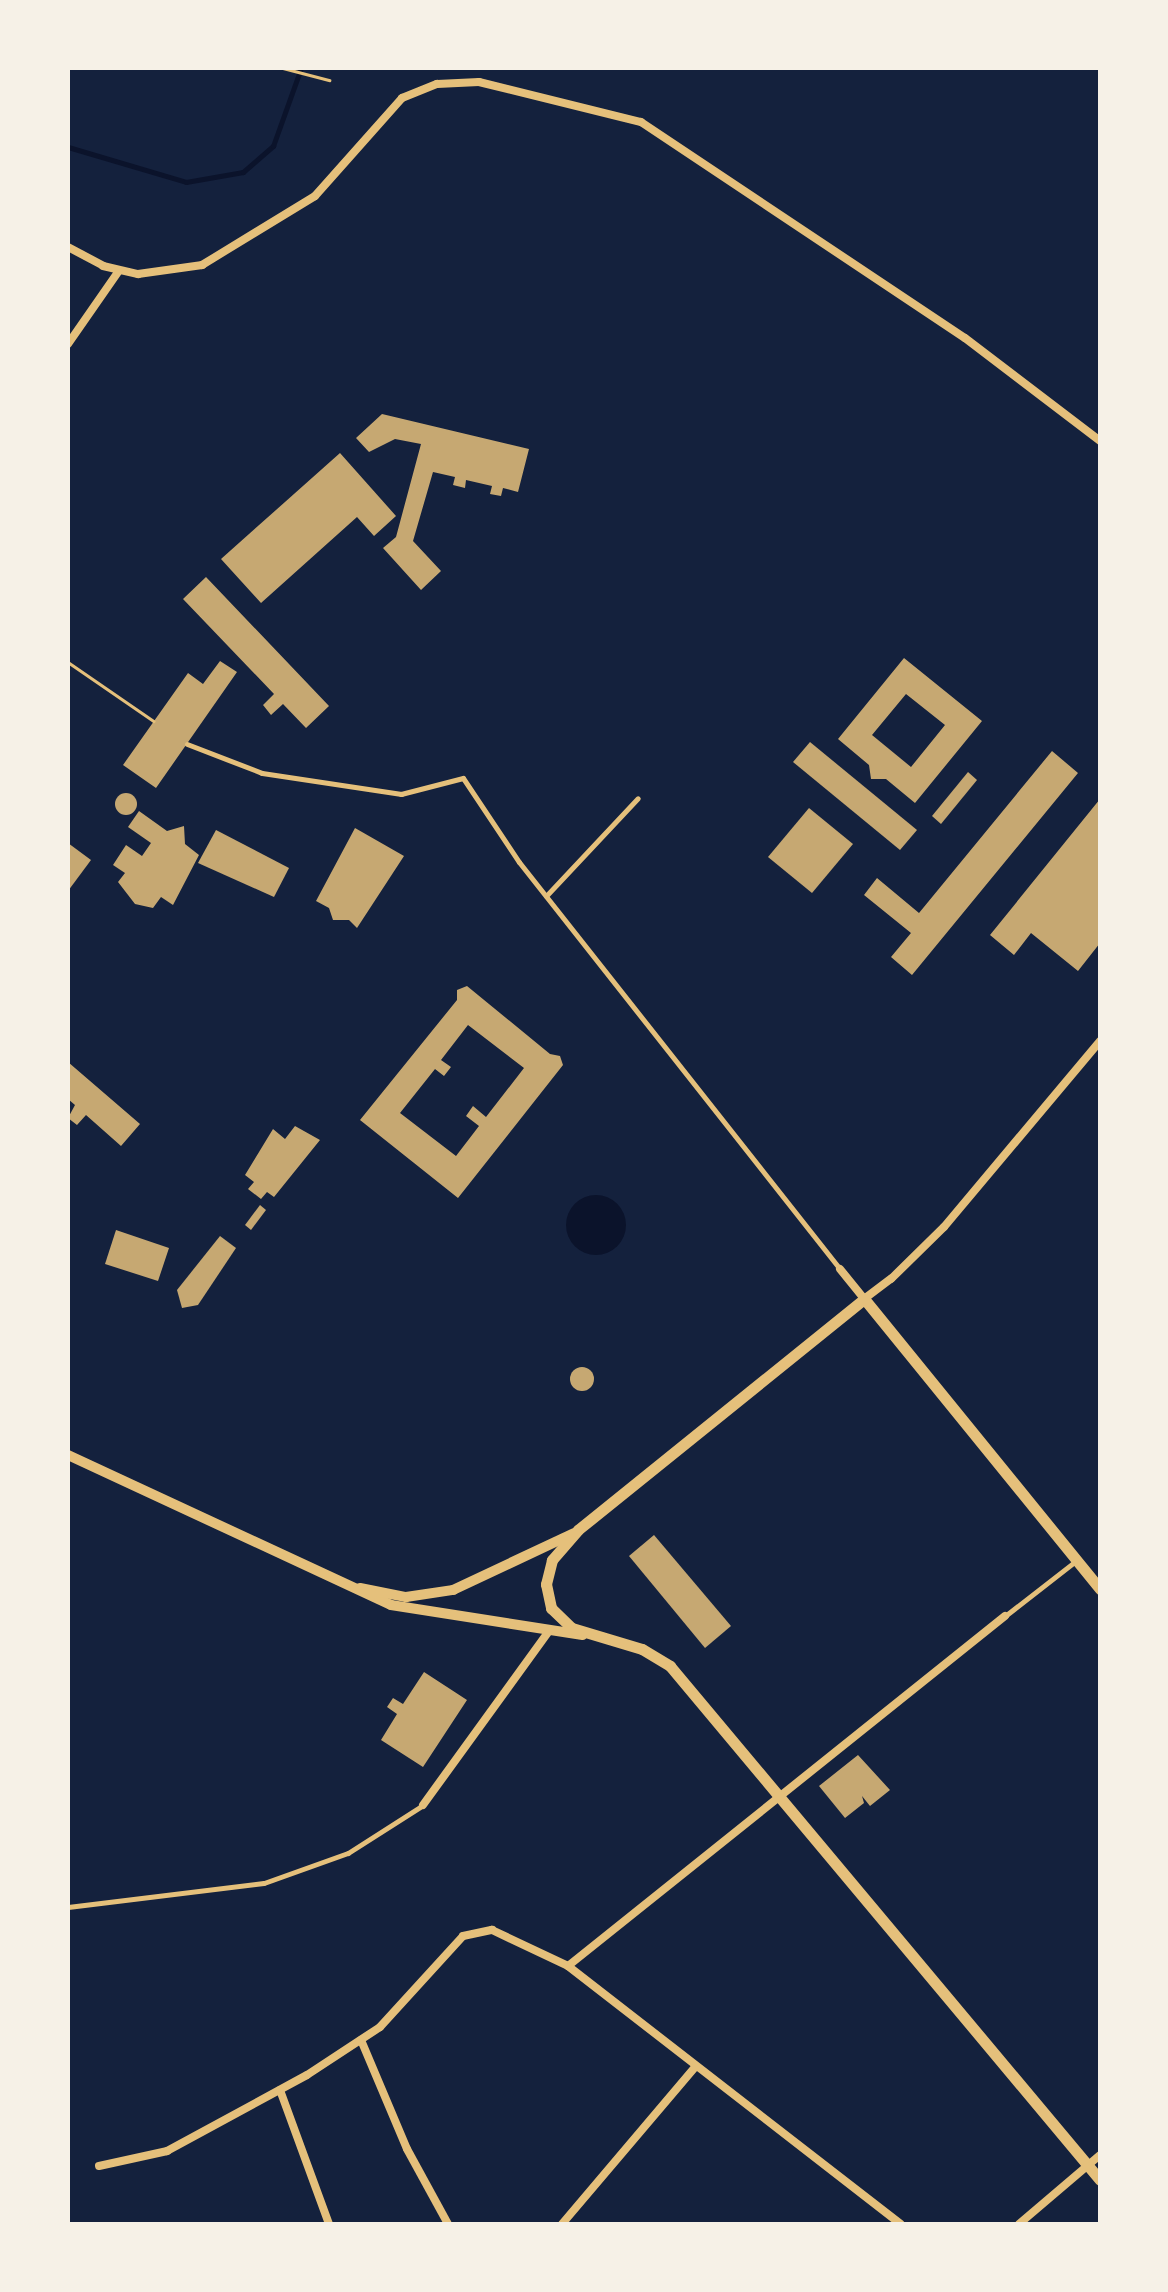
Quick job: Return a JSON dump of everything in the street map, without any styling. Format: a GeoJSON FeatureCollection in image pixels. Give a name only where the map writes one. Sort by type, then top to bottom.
{"type":"FeatureCollection","features":[{"type":"Feature","properties":{"kind":"main road"},"geometry":{"type":"LineString","coordinates":[[1100,1589],[864,1300],[578,1530],[552,1560],[547,1597],[565,1624],[642,1649],[670,1666],[1100,2180]]}},
{"type":"Feature","properties":{"kind":"main road"},"geometry":{"type":"LineString","coordinates":[[68,1455],[326,1578],[420,1614],[599,1637]]}},
{"type":"Feature","properties":{"kind":"main road"},"geometry":{"type":"LineString","coordinates":[[326,1578],[387,1594],[432,1594],[508,1568],[578,1530]]}},
{"type":"Feature","properties":{"kind":"street"},"geometry":{"type":"LineString","coordinates":[[68,247],[118,272],[171,274],[220,257],[315,196],[402,98],[437,84],[480,82],[642,122],[965,338],[1100,440]]}},
{"type":"Feature","properties":{"kind":"street"},"geometry":{"type":"LineString","coordinates":[[68,344],[118,272]]}},
{"type":"Feature","properties":{"kind":"street"},"geometry":{"type":"LineString","coordinates":[[187,744],[262,773],[401,794],[463,778],[546,896],[864,1300],[944,1226],[1100,1041]]}},
{"type":"Feature","properties":{"kind":"street"},"geometry":{"type":"LineString","coordinates":[[546,896],[638,798]]}},
{"type":"Feature","properties":{"kind":"street"},"geometry":{"type":"LineString","coordinates":[[568,1966],[1077,1560]]}},
{"type":"Feature","properties":{"kind":"street"},"geometry":{"type":"LineString","coordinates":[[68,1906],[264,1883],[348,1853],[423,1804],[549,1632]]}},
{"type":"Feature","properties":{"kind":"street"},"geometry":{"type":"LineString","coordinates":[[100,2166],[167,2151],[280,2090],[362,2040],[463,1936],[504,1933],[568,1966],[901,2224]]}},
{"type":"Feature","properties":{"kind":"street"},"geometry":{"type":"LineString","coordinates":[[362,2040],[406,2149],[448,2224]]}},
{"type":"Feature","properties":{"kind":"street"},"geometry":{"type":"LineString","coordinates":[[562,2224],[694,2067]]}},
{"type":"Feature","properties":{"kind":"street"},"geometry":{"type":"LineString","coordinates":[[280,2090],[329,2224]]}},
{"type":"Feature","properties":{"kind":"street"},"geometry":{"type":"LineString","coordinates":[[1018,2224],[1100,2155]]}},
{"type":"Feature","properties":{"kind":"path"},"geometry":{"type":"LineString","coordinates":[[283,68],[329,80]]}},
{"type":"Feature","properties":{"kind":"path"},"geometry":{"type":"LineString","coordinates":[[68,662],[154,721]]}},
{"type":"Feature","properties":{"kind":"water"},"geometry":{"type":"Polygon","coordinates":[[[596,1195],[617,1204],[626,1225],[617,1246],[596,1255],[575,1246],[566,1225],[575,1204],[596,1195]]]}},
{"type":"Feature","properties":{"kind":"building"},"geometry":{"type":"Polygon","coordinates":[[[382,414],[529,449],[518,492],[503,488],[501,496],[490,494],[492,486],[466,480],[465,488],[453,485],[455,477],[433,472],[413,541],[441,571],[421,590],[383,548],[396,537],[421,444],[395,439],[369,452],[356,438],[382,414]]]}},
{"type":"Feature","properties":{"kind":"building"},"geometry":{"type":"Polygon","coordinates":[[[340,453],[396,516],[374,536],[357,517],[261,603],[221,559],[340,453]]]}},
{"type":"Feature","properties":{"kind":"building"},"geometry":{"type":"Polygon","coordinates":[[[206,577],[329,706],[306,728],[283,704],[271,715],[263,705],[274,694],[183,599],[206,577]]]}},
{"type":"Feature","properties":{"kind":"building"},"geometry":{"type":"Polygon","coordinates":[[[904,658],[982,721],[915,803],[886,779],[871,779],[869,765],[838,739],[904,658]],[[906,694],[872,735],[911,767],[945,725],[906,694]]]}},
{"type":"Feature","properties":{"kind":"building"},"geometry":{"type":"Polygon","coordinates":[[[220,661],[237,672],[156,788],[123,765],[188,673],[203,684],[220,661]]]}},
{"type":"Feature","properties":{"kind":"building"},"geometry":{"type":"Polygon","coordinates":[[[810,742],[917,830],[900,850],[793,762],[810,742]]]}},
{"type":"Feature","properties":{"kind":"building"},"geometry":{"type":"Polygon","coordinates":[[[1052,751],[1078,773],[912,975],[891,957],[911,933],[864,895],[877,878],[919,913],[1052,751]]]}},
{"type":"Feature","properties":{"kind":"building"},"geometry":{"type":"Polygon","coordinates":[[[968,772],[977,780],[941,824],[932,816],[968,772]]]}},
{"type":"Feature","properties":{"kind":"building"},"geometry":{"type":"Polygon","coordinates":[[[126,793],[134,796],[134,812],[126,815],[118,812],[115,804],[118,796],[126,793]]]}},
{"type":"Feature","properties":{"kind":"building"},"geometry":{"type":"Polygon","coordinates":[[[1100,799],[1100,943],[1078,971],[1031,933],[1014,955],[990,935],[1100,799]]]}},
{"type":"Feature","properties":{"kind":"building"},"geometry":{"type":"Polygon","coordinates":[[[809,808],[853,844],[812,893],[768,857],[809,808]]]}},
{"type":"Feature","properties":{"kind":"building"},"geometry":{"type":"Polygon","coordinates":[[[139,811],[167,831],[184,826],[185,844],[199,855],[173,905],[161,897],[153,908],[135,904],[118,882],[125,873],[113,865],[126,845],[142,856],[151,843],[128,827],[139,811]]]}},
{"type":"Feature","properties":{"kind":"building"},"geometry":{"type":"Polygon","coordinates":[[[355,828],[404,856],[357,928],[349,920],[333,920],[329,908],[316,901],[355,828]]]}},
{"type":"Feature","properties":{"kind":"building"},"geometry":{"type":"Polygon","coordinates":[[[216,830],[289,868],[274,897],[198,863],[216,830]]]}},
{"type":"Feature","properties":{"kind":"building"},"geometry":{"type":"Polygon","coordinates":[[[68,843],[91,860],[68,891],[68,843]]]}},
{"type":"Feature","properties":{"kind":"building"},"geometry":{"type":"Polygon","coordinates":[[[467,986],[550,1054],[560,1056],[563,1065],[458,1198],[360,1120],[457,1000],[457,990],[467,986]],[[468,1025],[441,1060],[451,1067],[444,1076],[435,1069],[400,1113],[456,1156],[479,1126],[466,1116],[473,1106],[486,1117],[524,1068],[468,1025]]]}},
{"type":"Feature","properties":{"kind":"building"},"geometry":{"type":"Polygon","coordinates":[[[68,1062],[140,1124],[121,1146],[86,1115],[77,1125],[68,1118],[75,1105],[68,1099],[68,1062]]]}},
{"type":"Feature","properties":{"kind":"building"},"geometry":{"type":"Polygon","coordinates":[[[295,1126],[320,1140],[274,1197],[267,1192],[261,1199],[248,1189],[254,1182],[245,1175],[273,1129],[285,1139],[295,1126]]]}},
{"type":"Feature","properties":{"kind":"building"},"geometry":{"type":"Polygon","coordinates":[[[260,1205],[266,1210],[251,1230],[245,1225],[260,1205]]]}},
{"type":"Feature","properties":{"kind":"building"},"geometry":{"type":"Polygon","coordinates":[[[116,1230],[169,1248],[158,1281],[105,1264],[116,1230]]]}},
{"type":"Feature","properties":{"kind":"building"},"geometry":{"type":"Polygon","coordinates":[[[220,1236],[236,1248],[198,1305],[182,1308],[177,1290],[220,1236]]]}},
{"type":"Feature","properties":{"kind":"building"},"geometry":{"type":"Polygon","coordinates":[[[582,1367],[594,1379],[582,1391],[570,1379],[582,1367]]]}},
{"type":"Feature","properties":{"kind":"building"},"geometry":{"type":"Polygon","coordinates":[[[654,1535],[731,1626],[705,1648],[629,1556],[654,1535]]]}},
{"type":"Feature","properties":{"kind":"building"},"geometry":{"type":"Polygon","coordinates":[[[424,1672],[467,1700],[423,1767],[381,1740],[397,1714],[387,1707],[393,1698],[403,1704],[424,1672]]]}},
{"type":"Feature","properties":{"kind":"building"},"geometry":{"type":"Polygon","coordinates":[[[858,1755],[890,1790],[870,1806],[862,1796],[864,1803],[845,1818],[819,1786],[858,1755]]]}},
{"type":"Feature","properties":{"kind":"waterway"},"geometry":{"type":"LineString","coordinates":[[68,147],[186,182],[243,172],[273,146],[301,68]]}}]}
